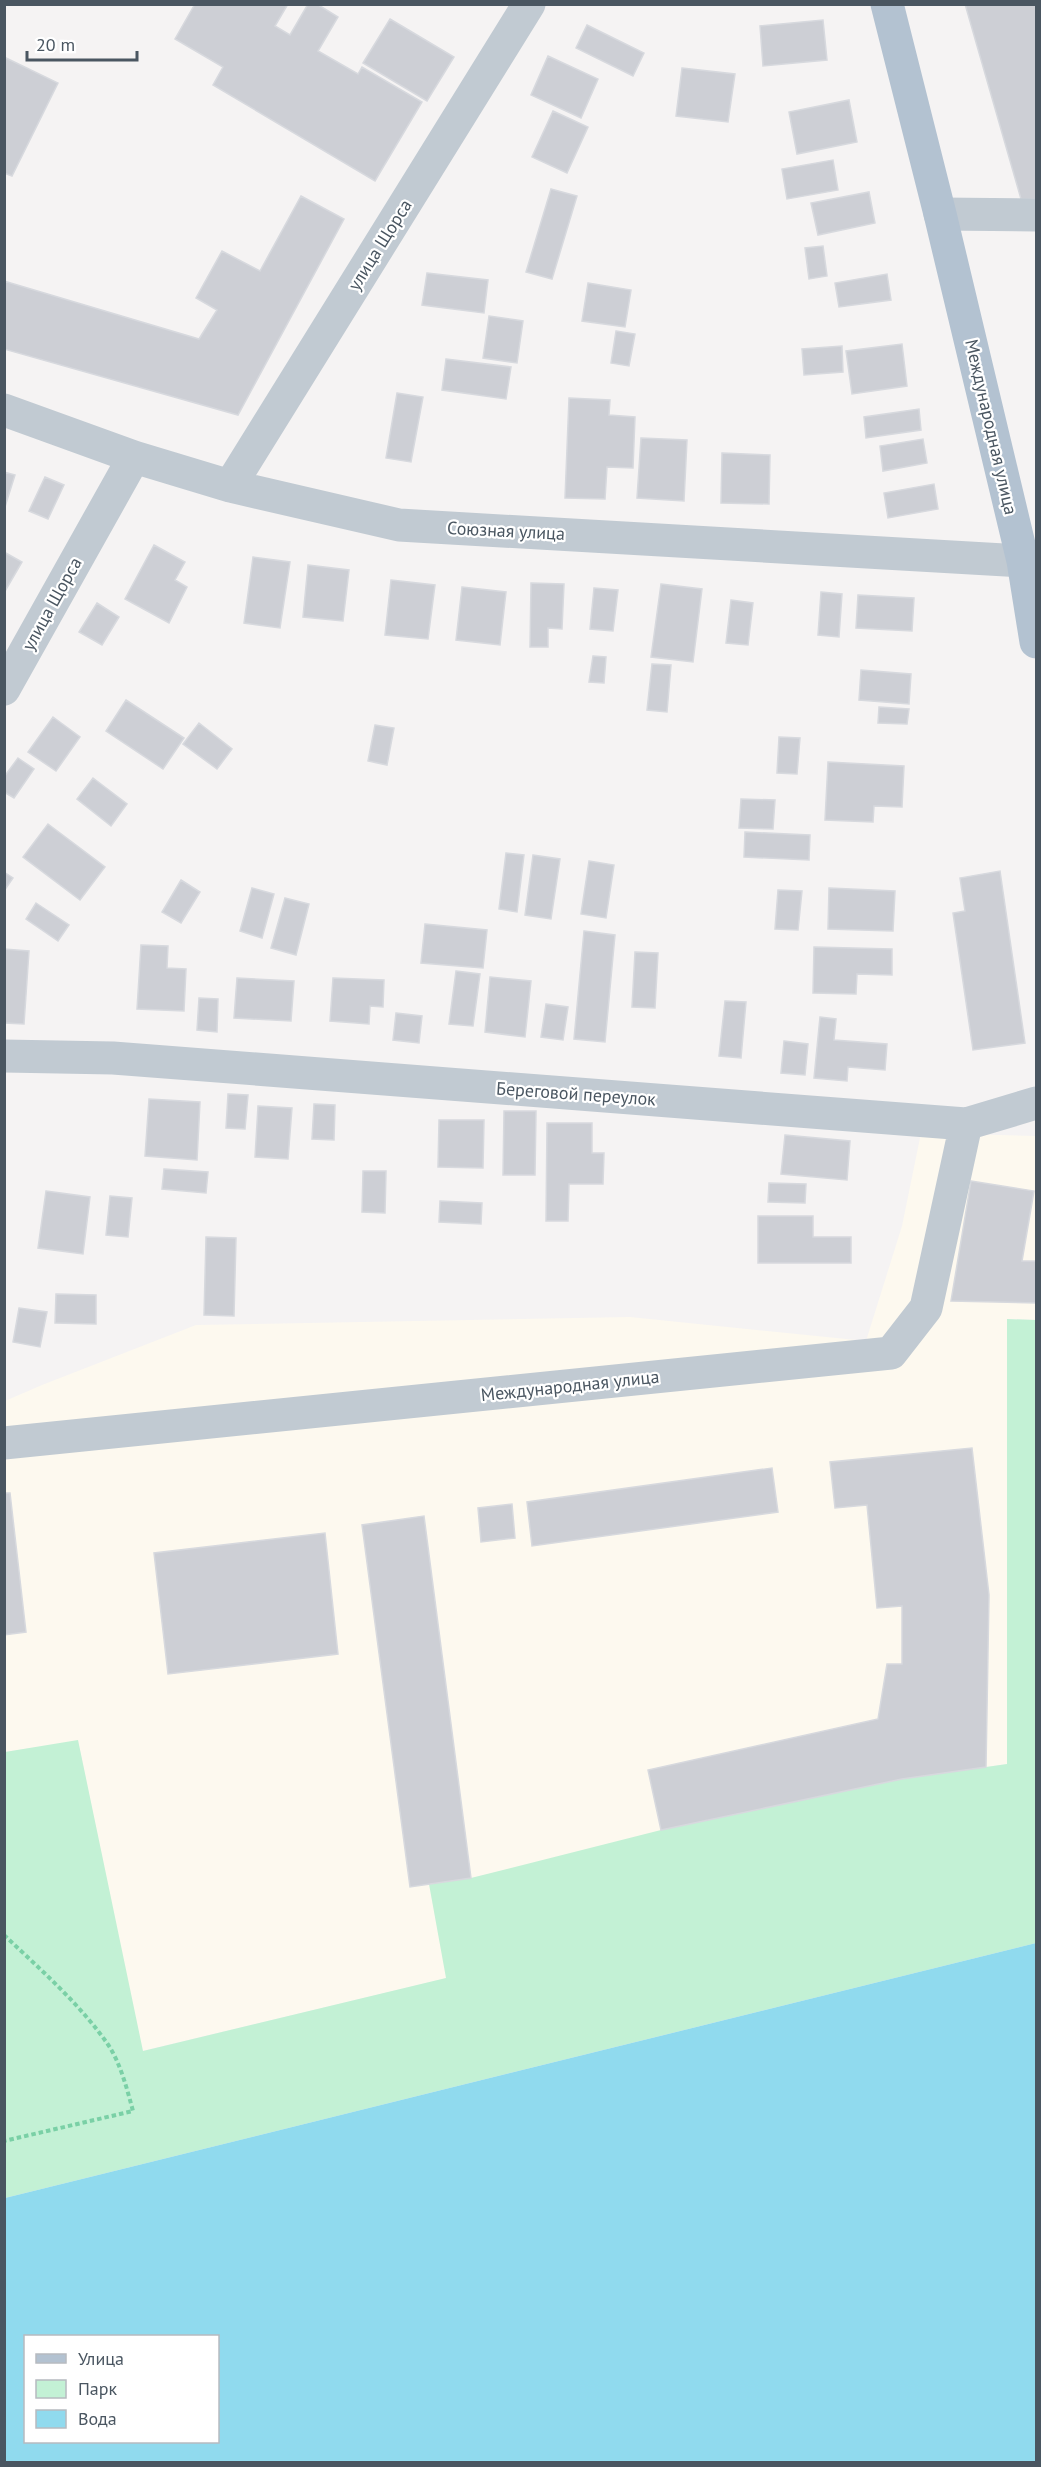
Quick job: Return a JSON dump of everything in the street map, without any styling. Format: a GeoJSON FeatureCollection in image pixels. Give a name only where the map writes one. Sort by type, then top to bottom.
{"type":"FeatureCollection","features":[{"type":"Feature","properties":{"kind":"main road","name":"Международная улица"},"geometry":{"type":"LineString","coordinates":[[887,4],[1023,561],[1036,642]]}},
{"type":"Feature","properties":{"kind":"street","name":"улица Щорса"},"geometry":{"type":"LineString","coordinates":[[230,486],[529,4]]}},
{"type":"Feature","properties":{"kind":"street"},"geometry":{"type":"LineString","coordinates":[[940,214],[1036,215]]}},
{"type":"Feature","properties":{"kind":"street","name":"Союзная улица"},"geometry":{"type":"LineString","coordinates":[[4,410],[134,457],[230,486],[399,525],[1023,561]]}},
{"type":"Feature","properties":{"kind":"street","name":"улица Щорса"},"geometry":{"type":"LineString","coordinates":[[4,689],[134,457]]}},
{"type":"Feature","properties":{"kind":"street","name":"Береговой переулок"},"geometry":{"type":"LineString","coordinates":[[4,1056],[113,1058],[966,1124],[1036,1103]]}},
{"type":"Feature","properties":{"kind":"street","name":"Международная улица"},"geometry":{"type":"LineString","coordinates":[[4,1443],[891,1353],[926,1308],[966,1124]]}},
{"type":"Feature","properties":{"kind":"path"},"geometry":{"type":"LineString","coordinates":[[4,1935],[71,2002],[108,2046],[119,2065],[134,2110],[4,2141]]}},
{"type":"Feature","properties":{"kind":"shaded area"},"geometry":{"type":"Polygon","coordinates":[[[921,1133],[1036,1136],[1036,1320],[1007,1319],[1007,1764],[902,1779],[471,1878],[429,1884],[447,1978],[142,2051],[78,1741],[5,1752],[5,1401],[196,1325],[630,1317],[866,1341],[902,1226],[921,1133]]]}},
{"type":"Feature","properties":{"kind":"green space"},"geometry":{"type":"Polygon","coordinates":[[[1007,1319],[1036,1320],[1036,1943],[5,2198],[5,1752],[78,1740],[143,2051],[446,1978],[429,1884],[471,1878],[661,1830],[902,1779],[1007,1764],[1007,1319]]]}},
{"type":"Feature","properties":{"kind":"water"},"geometry":{"type":"Polygon","coordinates":[[[1036,1943],[1036,2462],[5,2462],[5,2198],[1036,1943]]]}},
{"type":"Feature","properties":{"kind":"building"},"geometry":{"type":"Polygon","coordinates":[[[195,4],[288,4],[275,26],[290,35],[308,4],[317,4],[338,17],[318,51],[358,74],[362,67],[422,102],[375,181],[213,85],[223,67],[175,39],[195,4]]]}},
{"type":"Feature","properties":{"kind":"building"},"geometry":{"type":"Polygon","coordinates":[[[965,4],[1036,4],[1036,199],[1021,199],[965,4]]]}},
{"type":"Feature","properties":{"kind":"building"},"geometry":{"type":"Polygon","coordinates":[[[390,19],[454,57],[427,101],[363,63],[390,19]]]}},
{"type":"Feature","properties":{"kind":"building"},"geometry":{"type":"Polygon","coordinates":[[[823,20],[827,60],[763,66],[760,26],[823,20]]]}},
{"type":"Feature","properties":{"kind":"building"},"geometry":{"type":"Polygon","coordinates":[[[587,25],[644,53],[633,76],[576,48],[587,25]]]}},
{"type":"Feature","properties":{"kind":"building"},"geometry":{"type":"Polygon","coordinates":[[[548,56],[598,79],[581,118],[531,95],[548,56]]]}},
{"type":"Feature","properties":{"kind":"building"},"geometry":{"type":"Polygon","coordinates":[[[4,57],[58,83],[12,176],[4,173],[4,57]]]}},
{"type":"Feature","properties":{"kind":"building"},"geometry":{"type":"Polygon","coordinates":[[[682,68],[735,74],[728,122],[676,116],[682,68]]]}},
{"type":"Feature","properties":{"kind":"building"},"geometry":{"type":"Polygon","coordinates":[[[849,100],[857,142],[797,154],[789,112],[849,100]]]}},
{"type":"Feature","properties":{"kind":"building"},"geometry":{"type":"Polygon","coordinates":[[[553,111],[588,127],[567,173],[532,157],[553,111]]]}},
{"type":"Feature","properties":{"kind":"building"},"geometry":{"type":"Polygon","coordinates":[[[833,160],[838,190],[787,199],[782,169],[833,160]]]}},
{"type":"Feature","properties":{"kind":"building"},"geometry":{"type":"Polygon","coordinates":[[[551,189],[577,196],[552,279],[526,272],[551,189]]]}},
{"type":"Feature","properties":{"kind":"building"},"geometry":{"type":"Polygon","coordinates":[[[869,192],[875,223],[818,235],[811,203],[869,192]]]}},
{"type":"Feature","properties":{"kind":"building"},"geometry":{"type":"Polygon","coordinates":[[[301,196],[344,219],[238,415],[4,349],[4,281],[199,339],[217,310],[196,298],[222,251],[260,271],[301,196]]]}},
{"type":"Feature","properties":{"kind":"building"},"geometry":{"type":"Polygon","coordinates":[[[823,246],[827,276],[809,279],[805,248],[823,246]]]}},
{"type":"Feature","properties":{"kind":"building"},"geometry":{"type":"Polygon","coordinates":[[[427,273],[488,280],[484,313],[422,305],[427,273]]]}},
{"type":"Feature","properties":{"kind":"building"},"geometry":{"type":"Polygon","coordinates":[[[887,274],[891,300],[839,307],[835,283],[887,274]]]}},
{"type":"Feature","properties":{"kind":"building"},"geometry":{"type":"Polygon","coordinates":[[[588,283],[631,290],[625,327],[582,321],[588,283]]]}},
{"type":"Feature","properties":{"kind":"building"},"geometry":{"type":"Polygon","coordinates":[[[489,316],[523,321],[517,363],[483,358],[489,316]]]}},
{"type":"Feature","properties":{"kind":"building"},"geometry":{"type":"Polygon","coordinates":[[[616,331],[635,334],[629,366],[611,363],[616,331]]]}},
{"type":"Feature","properties":{"kind":"building"},"geometry":{"type":"Polygon","coordinates":[[[902,344],[907,386],[852,394],[846,351],[902,344]]]}},
{"type":"Feature","properties":{"kind":"building"},"geometry":{"type":"Polygon","coordinates":[[[842,346],[843,372],[804,375],[802,349],[842,346]]]}},
{"type":"Feature","properties":{"kind":"building"},"geometry":{"type":"Polygon","coordinates":[[[446,359],[511,367],[506,399],[442,390],[446,359]]]}},
{"type":"Feature","properties":{"kind":"building"},"geometry":{"type":"Polygon","coordinates":[[[397,393],[423,397],[411,462],[386,458],[397,393]]]}},
{"type":"Feature","properties":{"kind":"building"},"geometry":{"type":"Polygon","coordinates":[[[569,398],[610,400],[609,415],[635,417],[633,468],[607,467],[605,499],[565,498],[569,398]]]}},
{"type":"Feature","properties":{"kind":"building"},"geometry":{"type":"Polygon","coordinates":[[[919,409],[921,430],[866,438],[864,417],[919,409]]]}},
{"type":"Feature","properties":{"kind":"building"},"geometry":{"type":"Polygon","coordinates":[[[641,438],[687,440],[684,501],[637,498],[641,438]]]}},
{"type":"Feature","properties":{"kind":"building"},"geometry":{"type":"Polygon","coordinates":[[[923,439],[927,463],[883,471],[880,446],[923,439]]]}},
{"type":"Feature","properties":{"kind":"building"},"geometry":{"type":"Polygon","coordinates":[[[722,453],[770,455],[769,504],[721,503],[722,453]]]}},
{"type":"Feature","properties":{"kind":"building"},"geometry":{"type":"Polygon","coordinates":[[[4,472],[15,475],[4,510],[4,472]]]}},
{"type":"Feature","properties":{"kind":"building"},"geometry":{"type":"Polygon","coordinates":[[[45,477],[64,485],[48,519],[29,511],[45,477]]]}},
{"type":"Feature","properties":{"kind":"building"},"geometry":{"type":"Polygon","coordinates":[[[934,484],[938,509],[888,518],[884,493],[934,484]]]}},
{"type":"Feature","properties":{"kind":"building"},"geometry":{"type":"Polygon","coordinates":[[[154,545],[185,562],[175,580],[187,587],[169,623],[125,599],[154,545]]]}},
{"type":"Feature","properties":{"kind":"building"},"geometry":{"type":"Polygon","coordinates":[[[4,552],[22,562],[4,593],[4,552]]]}},
{"type":"Feature","properties":{"kind":"building"},"geometry":{"type":"Polygon","coordinates":[[[253,557],[290,562],[280,628],[244,623],[253,557]]]}},
{"type":"Feature","properties":{"kind":"building"},"geometry":{"type":"Polygon","coordinates":[[[308,565],[349,570],[343,621],[303,617],[308,565]]]}},
{"type":"Feature","properties":{"kind":"building"},"geometry":{"type":"Polygon","coordinates":[[[391,580],[435,585],[428,639],[385,635],[391,580]]]}},
{"type":"Feature","properties":{"kind":"building"},"geometry":{"type":"Polygon","coordinates":[[[531,583],[564,584],[562,629],[548,628],[548,647],[530,647],[531,583]]]}},
{"type":"Feature","properties":{"kind":"building"},"geometry":{"type":"Polygon","coordinates":[[[661,584],[702,589],[693,662],[651,657],[661,584]]]}},
{"type":"Feature","properties":{"kind":"building"},"geometry":{"type":"Polygon","coordinates":[[[462,587],[506,592],[500,645],[456,640],[462,587]]]}},
{"type":"Feature","properties":{"kind":"building"},"geometry":{"type":"Polygon","coordinates":[[[594,588],[618,590],[613,631],[590,629],[594,588]]]}},
{"type":"Feature","properties":{"kind":"building"},"geometry":{"type":"Polygon","coordinates":[[[821,592],[842,594],[839,637],[818,635],[821,592]]]}},
{"type":"Feature","properties":{"kind":"building"},"geometry":{"type":"Polygon","coordinates":[[[858,595],[914,598],[912,631],[856,628],[858,595]]]}},
{"type":"Feature","properties":{"kind":"building"},"geometry":{"type":"Polygon","coordinates":[[[731,600],[753,603],[748,645],[726,643],[731,600]]]}},
{"type":"Feature","properties":{"kind":"building"},"geometry":{"type":"Polygon","coordinates":[[[97,603],[119,617],[102,645],[79,632],[97,603]]]}},
{"type":"Feature","properties":{"kind":"building"},"geometry":{"type":"Polygon","coordinates":[[[593,656],[606,657],[604,683],[589,682],[593,656]]]}},
{"type":"Feature","properties":{"kind":"building"},"geometry":{"type":"Polygon","coordinates":[[[652,664],[671,665],[667,712],[647,710],[652,664]]]}},
{"type":"Feature","properties":{"kind":"building"},"geometry":{"type":"Polygon","coordinates":[[[861,670],[911,674],[909,704],[859,700],[861,670]]]}},
{"type":"Feature","properties":{"kind":"building"},"geometry":{"type":"Polygon","coordinates":[[[126,700],[184,738],[163,769],[106,731],[126,700]]]}},
{"type":"Feature","properties":{"kind":"building"},"geometry":{"type":"Polygon","coordinates":[[[879,707],[909,709],[907,724],[878,723],[879,707]]]}},
{"type":"Feature","properties":{"kind":"building"},"geometry":{"type":"Polygon","coordinates":[[[53,717],[80,737],[56,771],[28,752],[53,717]]]}},
{"type":"Feature","properties":{"kind":"building"},"geometry":{"type":"Polygon","coordinates":[[[199,723],[232,749],[217,769],[183,744],[199,723]]]}},
{"type":"Feature","properties":{"kind":"building"},"geometry":{"type":"Polygon","coordinates":[[[375,725],[394,728],[387,765],[368,761],[375,725]]]}},
{"type":"Feature","properties":{"kind":"building"},"geometry":{"type":"Polygon","coordinates":[[[779,737],[800,738],[797,774],[777,773],[779,737]]]}},
{"type":"Feature","properties":{"kind":"building"},"geometry":{"type":"Polygon","coordinates":[[[18,758],[34,769],[14,798],[4,792],[4,777],[18,758]]]}},
{"type":"Feature","properties":{"kind":"building"},"geometry":{"type":"Polygon","coordinates":[[[828,762],[904,766],[902,807],[874,806],[873,822],[825,820],[828,762]]]}},
{"type":"Feature","properties":{"kind":"building"},"geometry":{"type":"Polygon","coordinates":[[[93,778],[127,804],[111,826],[77,799],[93,778]]]}},
{"type":"Feature","properties":{"kind":"building"},"geometry":{"type":"Polygon","coordinates":[[[741,799],[775,800],[773,829],[739,828],[741,799]]]}},
{"type":"Feature","properties":{"kind":"building"},"geometry":{"type":"Polygon","coordinates":[[[48,824],[105,867],[80,900],[23,857],[48,824]]]}},
{"type":"Feature","properties":{"kind":"building"},"geometry":{"type":"Polygon","coordinates":[[[745,832],[810,835],[809,860],[744,857],[745,832]]]}},
{"type":"Feature","properties":{"kind":"building"},"geometry":{"type":"Polygon","coordinates":[[[506,853],[524,855],[517,912],[499,909],[506,853]]]}},
{"type":"Feature","properties":{"kind":"building"},"geometry":{"type":"Polygon","coordinates":[[[533,855],[560,859],[551,919],[525,915],[533,855]]]}},
{"type":"Feature","properties":{"kind":"building"},"geometry":{"type":"Polygon","coordinates":[[[589,861],[614,865],[606,918],[581,914],[589,861]]]}},
{"type":"Feature","properties":{"kind":"building"},"geometry":{"type":"Polygon","coordinates":[[[1000,871],[1025,1043],[973,1050],[953,913],[965,911],[960,878],[1000,871]]]}},
{"type":"Feature","properties":{"kind":"building"},"geometry":{"type":"Polygon","coordinates":[[[4,872],[13,878],[4,891],[4,872]]]}},
{"type":"Feature","properties":{"kind":"building"},"geometry":{"type":"Polygon","coordinates":[[[181,880],[200,892],[181,923],[162,912],[181,880]]]}},
{"type":"Feature","properties":{"kind":"building"},"geometry":{"type":"Polygon","coordinates":[[[252,888],[274,894],[262,938],[240,931],[252,888]]]}},
{"type":"Feature","properties":{"kind":"building"},"geometry":{"type":"Polygon","coordinates":[[[829,888],[895,891],[893,931],[828,929],[829,888]]]}},
{"type":"Feature","properties":{"kind":"building"},"geometry":{"type":"Polygon","coordinates":[[[778,890],[802,891],[798,930],[775,929],[778,890]]]}},
{"type":"Feature","properties":{"kind":"building"},"geometry":{"type":"Polygon","coordinates":[[[285,898],[309,904],[296,955],[271,948],[285,898]]]}},
{"type":"Feature","properties":{"kind":"building"},"geometry":{"type":"Polygon","coordinates":[[[36,903],[69,925],[58,941],[26,919],[36,903]]]}},
{"type":"Feature","properties":{"kind":"building"},"geometry":{"type":"Polygon","coordinates":[[[425,924],[487,930],[483,968],[421,963],[425,924]]]}},
{"type":"Feature","properties":{"kind":"building"},"geometry":{"type":"Polygon","coordinates":[[[584,931],[615,935],[605,1042],[574,1039],[584,931]]]}},
{"type":"Feature","properties":{"kind":"building"},"geometry":{"type":"Polygon","coordinates":[[[141,945],[168,946],[167,968],[186,969],[184,1011],[137,1009],[141,945]]]}},
{"type":"Feature","properties":{"kind":"building"},"geometry":{"type":"Polygon","coordinates":[[[814,947],[892,949],[892,975],[857,974],[856,994],[813,993],[814,947]]]}},
{"type":"Feature","properties":{"kind":"building"},"geometry":{"type":"Polygon","coordinates":[[[4,949],[29,951],[24,1024],[4,1023],[4,949]]]}},
{"type":"Feature","properties":{"kind":"building"},"geometry":{"type":"Polygon","coordinates":[[[635,952],[658,953],[655,1008],[632,1007],[635,952]]]}},
{"type":"Feature","properties":{"kind":"building"},"geometry":{"type":"Polygon","coordinates":[[[456,971],[480,974],[473,1026],[449,1024],[456,971]]]}},
{"type":"Feature","properties":{"kind":"building"},"geometry":{"type":"Polygon","coordinates":[[[490,977],[531,981],[525,1037],[485,1032],[490,977]]]}},
{"type":"Feature","properties":{"kind":"building"},"geometry":{"type":"Polygon","coordinates":[[[237,978],[294,981],[291,1021],[234,1018],[237,978]]]}},
{"type":"Feature","properties":{"kind":"building"},"geometry":{"type":"Polygon","coordinates":[[[333,978],[384,980],[383,1007],[370,1006],[369,1024],[330,1021],[333,978]]]}},
{"type":"Feature","properties":{"kind":"building"},"geometry":{"type":"Polygon","coordinates":[[[199,998],[218,999],[217,1032],[197,1030],[199,998]]]}},
{"type":"Feature","properties":{"kind":"building"},"geometry":{"type":"Polygon","coordinates":[[[725,1001],[746,1002],[741,1058],[719,1056],[725,1001]]]}},
{"type":"Feature","properties":{"kind":"building"},"geometry":{"type":"Polygon","coordinates":[[[546,1004],[568,1007],[563,1040],[541,1037],[546,1004]]]}},
{"type":"Feature","properties":{"kind":"building"},"geometry":{"type":"Polygon","coordinates":[[[396,1013],[422,1016],[419,1043],[393,1040],[396,1013]]]}},
{"type":"Feature","properties":{"kind":"building"},"geometry":{"type":"Polygon","coordinates":[[[820,1017],[836,1019],[834,1040],[887,1044],[885,1070],[848,1067],[847,1081],[814,1078],[820,1017]]]}},
{"type":"Feature","properties":{"kind":"building"},"geometry":{"type":"Polygon","coordinates":[[[784,1041],[808,1044],[805,1075],[781,1073],[784,1041]]]}},
{"type":"Feature","properties":{"kind":"building"},"geometry":{"type":"Polygon","coordinates":[[[228,1094],[248,1095],[245,1129],[226,1128],[228,1094]]]}},
{"type":"Feature","properties":{"kind":"building"},"geometry":{"type":"Polygon","coordinates":[[[149,1099],[200,1102],[197,1160],[145,1156],[149,1099]]]}},
{"type":"Feature","properties":{"kind":"building"},"geometry":{"type":"Polygon","coordinates":[[[314,1104],[335,1105],[334,1140],[312,1139],[314,1104]]]}},
{"type":"Feature","properties":{"kind":"building"},"geometry":{"type":"Polygon","coordinates":[[[258,1106],[292,1108],[288,1159],[255,1157],[258,1106]]]}},
{"type":"Feature","properties":{"kind":"building"},"geometry":{"type":"Polygon","coordinates":[[[504,1111],[536,1111],[535,1175],[503,1175],[504,1111]]]}},
{"type":"Feature","properties":{"kind":"building"},"geometry":{"type":"Polygon","coordinates":[[[439,1120],[484,1120],[483,1168],[438,1167],[439,1120]]]}},
{"type":"Feature","properties":{"kind":"building"},"geometry":{"type":"Polygon","coordinates":[[[547,1123],[592,1123],[592,1153],[604,1153],[603,1184],[569,1184],[568,1221],[546,1221],[547,1123]]]}},
{"type":"Feature","properties":{"kind":"building"},"geometry":{"type":"Polygon","coordinates":[[[785,1135],[850,1141],[847,1180],[781,1174],[785,1135]]]}},
{"type":"Feature","properties":{"kind":"building"},"geometry":{"type":"Polygon","coordinates":[[[164,1169],[208,1172],[206,1193],[162,1189],[164,1169]]]}},
{"type":"Feature","properties":{"kind":"building"},"geometry":{"type":"Polygon","coordinates":[[[363,1171],[386,1171],[385,1213],[362,1212],[363,1171]]]}},
{"type":"Feature","properties":{"kind":"building"},"geometry":{"type":"Polygon","coordinates":[[[971,1181],[1034,1191],[1022,1261],[1036,1261],[1036,1303],[951,1301],[971,1181]]]}},
{"type":"Feature","properties":{"kind":"building"},"geometry":{"type":"Polygon","coordinates":[[[769,1183],[806,1184],[805,1203],[768,1202],[769,1183]]]}},
{"type":"Feature","properties":{"kind":"building"},"geometry":{"type":"Polygon","coordinates":[[[46,1191],[90,1197],[83,1254],[38,1248],[46,1191]]]}},
{"type":"Feature","properties":{"kind":"building"},"geometry":{"type":"Polygon","coordinates":[[[110,1196],[132,1198],[128,1237],[106,1235],[110,1196]]]}},
{"type":"Feature","properties":{"kind":"building"},"geometry":{"type":"Polygon","coordinates":[[[440,1201],[482,1203],[481,1224],[439,1222],[440,1201]]]}},
{"type":"Feature","properties":{"kind":"building"},"geometry":{"type":"Polygon","coordinates":[[[758,1216],[813,1216],[813,1237],[851,1237],[851,1263],[758,1263],[758,1216]]]}},
{"type":"Feature","properties":{"kind":"building"},"geometry":{"type":"Polygon","coordinates":[[[206,1237],[236,1238],[234,1316],[204,1315],[206,1237]]]}},
{"type":"Feature","properties":{"kind":"building"},"geometry":{"type":"Polygon","coordinates":[[[56,1294],[96,1295],[96,1324],[55,1323],[56,1294]]]}},
{"type":"Feature","properties":{"kind":"building"},"geometry":{"type":"Polygon","coordinates":[[[19,1308],[47,1312],[40,1347],[13,1342],[19,1308]]]}},
{"type":"Feature","properties":{"kind":"building"},"geometry":{"type":"Polygon","coordinates":[[[972,1448],[989,1595],[986,1767],[902,1779],[661,1830],[648,1770],[878,1719],[887,1664],[902,1664],[902,1606],[877,1608],[867,1505],[835,1508],[830,1462],[972,1448]]]}},
{"type":"Feature","properties":{"kind":"building"},"geometry":{"type":"Polygon","coordinates":[[[772,1468],[778,1512],[532,1546],[527,1502],[772,1468]]]}},
{"type":"Feature","properties":{"kind":"building"},"geometry":{"type":"Polygon","coordinates":[[[4,1493],[10,1493],[26,1632],[4,1635],[4,1493]]]}},
{"type":"Feature","properties":{"kind":"building"},"geometry":{"type":"Polygon","coordinates":[[[512,1504],[515,1538],[481,1542],[478,1508],[512,1504]]]}},
{"type":"Feature","properties":{"kind":"building"},"geometry":{"type":"Polygon","coordinates":[[[424,1516],[471,1878],[410,1887],[362,1525],[424,1516]]]}},
{"type":"Feature","properties":{"kind":"building"},"geometry":{"type":"Polygon","coordinates":[[[325,1533],[338,1654],[168,1674],[154,1553],[325,1533]]]}}]}
